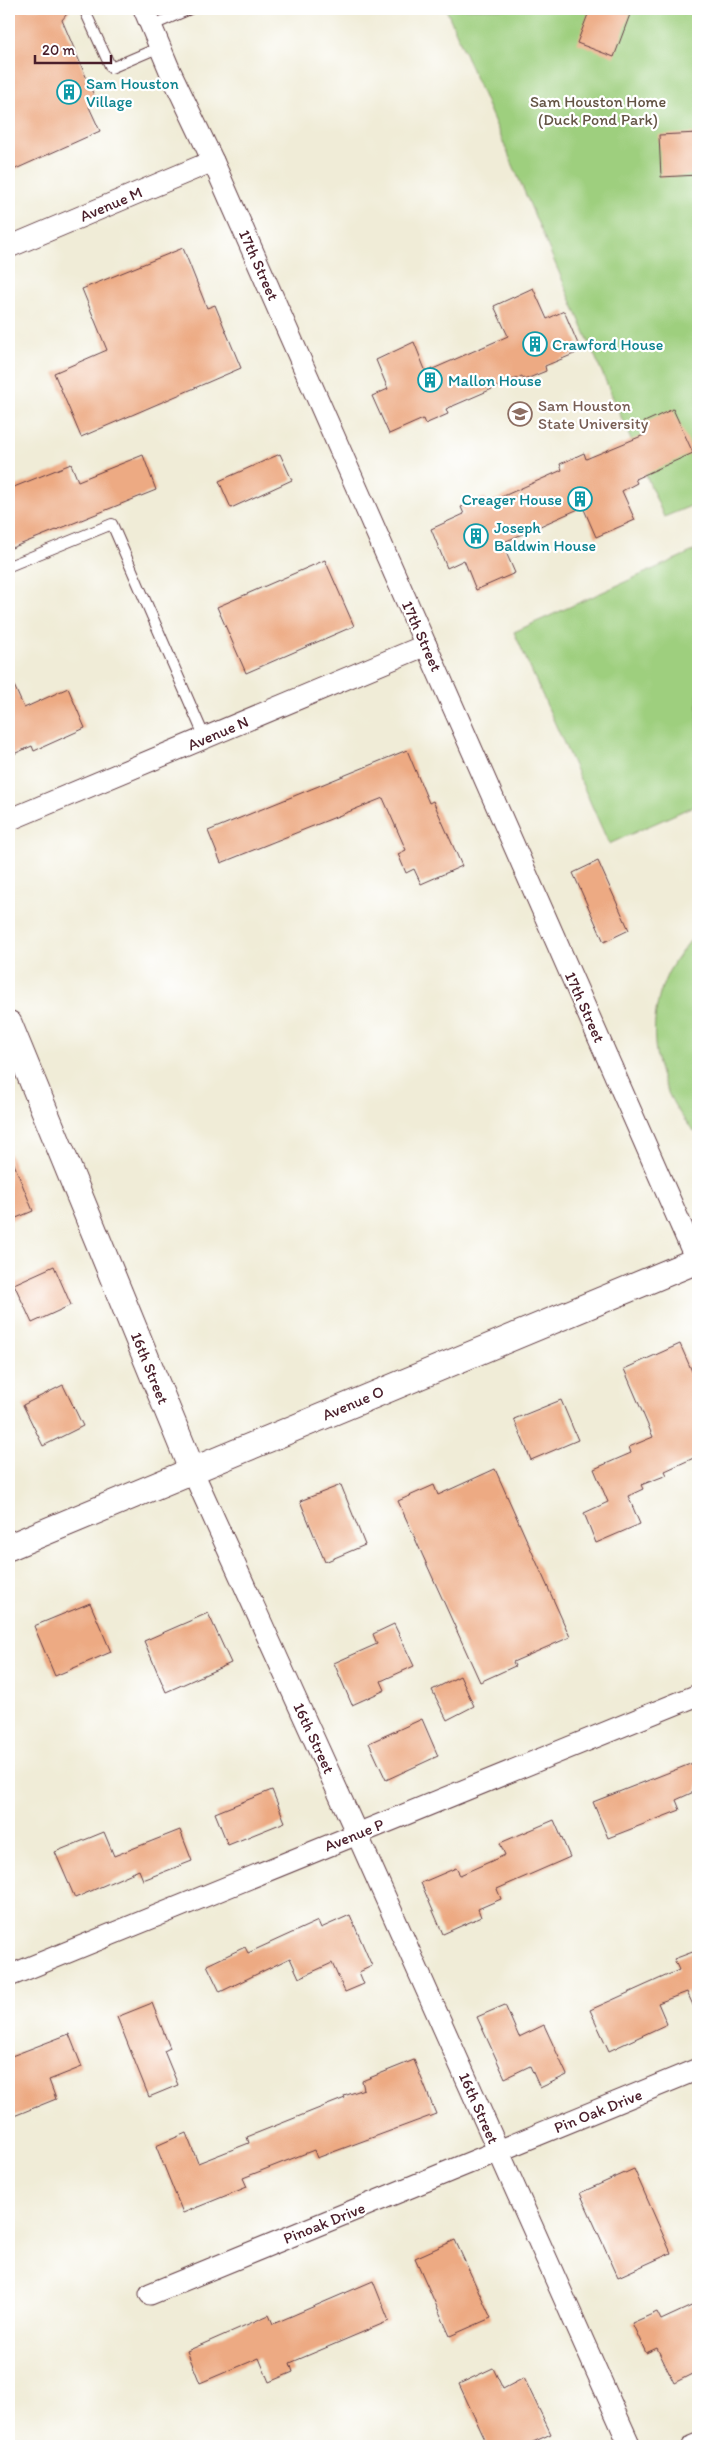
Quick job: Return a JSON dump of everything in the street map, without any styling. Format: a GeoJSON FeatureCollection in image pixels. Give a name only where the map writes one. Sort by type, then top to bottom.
{"type":"FeatureCollection","features":[{"type":"Feature","properties":{"kind":"street","name":"17th Street"},"geometry":{"type":"LineString","coordinates":[[147,17],[213,161],[698,1261]]}},
{"type":"Feature","properties":{"kind":"street","name":"Avenue M"},"geometry":{"type":"LineString","coordinates":[[9,247],[213,161]]}},
{"type":"Feature","properties":{"kind":"street","name":"Avenue N"},"geometry":{"type":"LineString","coordinates":[[9,820],[426,646]]}},
{"type":"Feature","properties":{"kind":"street","name":"16th Street"},"geometry":{"type":"LineString","coordinates":[[9,1024],[192,1470],[358,1834],[630,2446]]}},
{"type":"Feature","properties":{"kind":"street","name":"Avenue O"},"geometry":{"type":"LineString","coordinates":[[9,1546],[698,1261]]}},
{"type":"Feature","properties":{"kind":"street","name":"Avenue P"},"geometry":{"type":"LineString","coordinates":[[9,1976],[698,1695]]}},
{"type":"Feature","properties":{"kind":"street","name":"Pin Oak Drive"},"geometry":{"type":"LineString","coordinates":[[498,2152],[698,2069]]}},
{"type":"Feature","properties":{"kind":"street","name":"Pinoak Drive"},"geometry":{"type":"LineString","coordinates":[[150,2294],[498,2152]]}},
{"type":"Feature","properties":{"kind":"street"},"geometry":{"type":"LineString","coordinates":[[693,2446],[698,2444]]}},
{"type":"Feature","properties":{"kind":"lane"},"geometry":{"type":"LineString","coordinates":[[84,9],[111,68],[160,47]]}},
{"type":"Feature","properties":{"kind":"lane"},"geometry":{"type":"LineString","coordinates":[[147,17],[190,9]]}},
{"type":"Feature","properties":{"kind":"lane"},"geometry":{"type":"LineString","coordinates":[[9,566],[112,524],[205,738]]}},
{"type":"Feature","properties":{"kind":"green space","name":"Sam Houston Home (Duck Pond Park)"},"geometry":{"type":"Polygon","coordinates":[[[446,9],[698,9],[698,503],[664,517],[446,9]]]}},
{"type":"Feature","properties":{"kind":"green space"},"geometry":{"type":"Polygon","coordinates":[[[698,549],[698,804],[609,844],[514,632],[698,549]]]}},
{"type":"Feature","properties":{"kind":"green space"},"geometry":{"type":"Polygon","coordinates":[[[698,931],[698,1135],[683,1118],[671,1099],[657,1058],[655,1036],[660,992],[669,971],[698,931]]]}},
{"type":"Feature","properties":{"kind":"building","name":"Sam Houston Village"},"geometry":{"type":"Polygon","coordinates":[[[9,9],[71,9],[62,20],[95,98],[89,107],[100,131],[9,172],[9,9]]]}},
{"type":"Feature","properties":{"kind":"building"},"geometry":{"type":"Polygon","coordinates":[[[590,9],[632,9],[614,57],[577,43],[590,9]]]}},
{"type":"Feature","properties":{"kind":"building"},"geometry":{"type":"Polygon","coordinates":[[[698,133],[698,175],[661,177],[659,135],[698,133]]]}},
{"type":"Feature","properties":{"kind":"building"},"geometry":{"type":"Polygon","coordinates":[[[183,248],[207,308],[215,305],[241,368],[81,437],[54,373],[107,350],[82,289],[183,248]]]}},
{"type":"Feature","properties":{"kind":"building"},"geometry":{"type":"Polygon","coordinates":[[[533,288],[547,319],[564,311],[581,351],[545,366],[546,371],[524,380],[522,376],[446,409],[448,414],[425,424],[423,419],[389,434],[372,396],[388,389],[376,360],[414,342],[426,372],[508,336],[494,306],[533,288]]]}},
{"type":"Feature","properties":{"kind":"building"},"geometry":{"type":"Polygon","coordinates":[[[673,409],[693,453],[635,479],[637,483],[622,491],[635,520],[596,537],[583,507],[502,543],[515,573],[476,590],[464,560],[447,568],[431,529],[464,514],[461,507],[485,497],[488,503],[562,470],[560,464],[584,453],[586,459],[644,435],[640,424],[673,409]]]}},
{"type":"Feature","properties":{"kind":"building"},"geometry":{"type":"Polygon","coordinates":[[[280,454],[292,480],[231,508],[219,481],[280,454]]]}},
{"type":"Feature","properties":{"kind":"building"},"geometry":{"type":"Polygon","coordinates":[[[143,455],[156,490],[9,549],[9,489],[71,464],[78,481],[143,455]]]}},
{"type":"Feature","properties":{"kind":"building"},"geometry":{"type":"Polygon","coordinates":[[[325,560],[354,626],[246,673],[217,607],[325,560]]]}},
{"type":"Feature","properties":{"kind":"building"},"geometry":{"type":"Polygon","coordinates":[[[9,674],[24,708],[68,688],[85,728],[34,751],[32,746],[9,756],[9,674]]]}},
{"type":"Feature","properties":{"kind":"building"},"geometry":{"type":"Polygon","coordinates":[[[407,750],[429,803],[433,801],[462,866],[421,884],[414,869],[406,873],[398,854],[406,850],[383,798],[221,863],[208,831],[407,750]]]}},
{"type":"Feature","properties":{"kind":"building"},"geometry":{"type":"Polygon","coordinates":[[[598,861],[629,930],[604,942],[573,873],[598,861]]]}},
{"type":"Feature","properties":{"kind":"building"},"geometry":{"type":"Polygon","coordinates":[[[9,1155],[33,1211],[9,1221],[9,1155]]]}},
{"type":"Feature","properties":{"kind":"building"},"geometry":{"type":"Polygon","coordinates":[[[54,1266],[71,1305],[32,1323],[14,1284],[54,1266]]]}},
{"type":"Feature","properties":{"kind":"building"},"geometry":{"type":"Polygon","coordinates":[[[680,1344],[698,1385],[698,1456],[665,1471],[667,1475],[641,1485],[643,1489],[628,1496],[640,1524],[596,1543],[584,1513],[608,1502],[594,1469],[631,1453],[629,1447],[653,1437],[624,1369],[680,1344]]]}},
{"type":"Feature","properties":{"kind":"building"},"geometry":{"type":"Polygon","coordinates":[[[63,1385],[83,1426],[43,1446],[23,1405],[63,1385]]]}},
{"type":"Feature","properties":{"kind":"building"},"geometry":{"type":"Polygon","coordinates":[[[561,1400],[578,1440],[531,1460],[514,1419],[561,1400]]]}},
{"type":"Feature","properties":{"kind":"building"},"geometry":{"type":"Polygon","coordinates":[[[495,1469],[570,1637],[513,1662],[515,1666],[480,1682],[398,1501],[434,1485],[438,1495],[495,1469]]]}},
{"type":"Feature","properties":{"kind":"building"},"geometry":{"type":"Polygon","coordinates":[[[341,1485],[365,1545],[325,1562],[300,1501],[341,1485]]]}},
{"type":"Feature","properties":{"kind":"building"},"geometry":{"type":"Polygon","coordinates":[[[90,1603],[111,1652],[55,1676],[34,1626],[90,1603]]]}},
{"type":"Feature","properties":{"kind":"building"},"geometry":{"type":"Polygon","coordinates":[[[208,1613],[231,1663],[166,1692],[144,1641],[208,1613]]]}},
{"type":"Feature","properties":{"kind":"building"},"geometry":{"type":"Polygon","coordinates":[[[394,1624],[414,1666],[381,1681],[385,1690],[352,1705],[334,1663],[377,1644],[373,1634],[394,1624]]]}},
{"type":"Feature","properties":{"kind":"building"},"geometry":{"type":"Polygon","coordinates":[[[460,1676],[474,1706],[447,1720],[432,1690],[460,1676]]]}},
{"type":"Feature","properties":{"kind":"building"},"geometry":{"type":"Polygon","coordinates":[[[422,1719],[438,1756],[386,1780],[369,1743],[422,1719]]]}},
{"type":"Feature","properties":{"kind":"building"},"geometry":{"type":"Polygon","coordinates":[[[698,1761],[698,1790],[676,1800],[680,1810],[608,1838],[593,1802],[698,1761]]]}},
{"type":"Feature","properties":{"kind":"building"},"geometry":{"type":"Polygon","coordinates":[[[272,1790],[285,1822],[228,1845],[215,1813],[272,1790]]]}},
{"type":"Feature","properties":{"kind":"building"},"geometry":{"type":"Polygon","coordinates":[[[554,1820],[570,1857],[497,1889],[501,1899],[478,1909],[481,1917],[443,1934],[421,1883],[456,1868],[460,1875],[505,1855],[500,1843],[554,1820]]]}},
{"type":"Feature","properties":{"kind":"building"},"geometry":{"type":"Polygon","coordinates":[[[180,1830],[192,1861],[143,1880],[139,1870],[75,1898],[55,1852],[104,1832],[114,1856],[180,1830]]]}},
{"type":"Feature","properties":{"kind":"building"},"geometry":{"type":"Polygon","coordinates":[[[350,1915],[372,1966],[359,1972],[364,1984],[345,1992],[332,1963],[299,1978],[290,1958],[220,1992],[207,1965],[245,1947],[248,1953],[318,1921],[321,1928],[350,1915]]]}},
{"type":"Feature","properties":{"kind":"building"},"geometry":{"type":"Polygon","coordinates":[[[698,1950],[698,2016],[687,1992],[658,2003],[667,2024],[609,2051],[590,2010],[679,1970],[674,1959],[698,1950]]]}},
{"type":"Feature","properties":{"kind":"building"},"geometry":{"type":"Polygon","coordinates":[[[152,2003],[170,2048],[164,2051],[178,2085],[149,2097],[117,2017],[152,2003]]]}},
{"type":"Feature","properties":{"kind":"building"},"geometry":{"type":"Polygon","coordinates":[[[505,2005],[519,2037],[544,2025],[567,2075],[540,2088],[530,2066],[505,2078],[477,2017],[505,2005]]]}},
{"type":"Feature","properties":{"kind":"building"},"geometry":{"type":"Polygon","coordinates":[[[69,2034],[82,2067],[49,2080],[56,2099],[9,2118],[9,2057],[69,2034]]]}},
{"type":"Feature","properties":{"kind":"building"},"geometry":{"type":"Polygon","coordinates":[[[414,2060],[436,2114],[317,2158],[314,2150],[243,2178],[247,2187],[183,2213],[156,2146],[186,2133],[198,2163],[249,2143],[247,2137],[364,2089],[362,2081],[414,2060]]]}},
{"type":"Feature","properties":{"kind":"building"},"geometry":{"type":"Polygon","coordinates":[[[634,2169],[671,2253],[618,2277],[580,2193],[634,2169]]]}},
{"type":"Feature","properties":{"kind":"building"},"geometry":{"type":"Polygon","coordinates":[[[455,2240],[491,2318],[450,2336],[415,2258],[455,2240]]]}},
{"type":"Feature","properties":{"kind":"building"},"geometry":{"type":"Polygon","coordinates":[[[373,2281],[389,2321],[290,2363],[293,2372],[269,2382],[259,2358],[200,2383],[187,2351],[269,2315],[273,2324],[373,2281]]]}},
{"type":"Feature","properties":{"kind":"building"},"geometry":{"type":"Polygon","coordinates":[[[698,2303],[698,2371],[674,2383],[657,2348],[646,2353],[632,2323],[657,2312],[661,2320],[698,2303]]]}},
{"type":"Feature","properties":{"kind":"building"},"geometry":{"type":"Polygon","coordinates":[[[493,2368],[503,2389],[524,2378],[551,2434],[524,2446],[488,2446],[459,2384],[493,2368]]]}},
{"type":"Feature","properties":{"kind":"place","name":"Sam Houston Village"},"geometry":{"type":"Point","coordinates":[69,92]}},
{"type":"Feature","properties":{"kind":"place","name":"Crawford House"},"geometry":{"type":"Point","coordinates":[535,344]}},
{"type":"Feature","properties":{"kind":"place","name":"Mallon House"},"geometry":{"type":"Point","coordinates":[430,380]}},
{"type":"Feature","properties":{"kind":"place","name":"Sam Houston State University"},"geometry":{"type":"Point","coordinates":[520,414]}},
{"type":"Feature","properties":{"kind":"place","name":"Creager House"},"geometry":{"type":"Point","coordinates":[580,499]}},
{"type":"Feature","properties":{"kind":"place","name":"Joseph Baldwin House"},"geometry":{"type":"Point","coordinates":[476,536]}}]}
